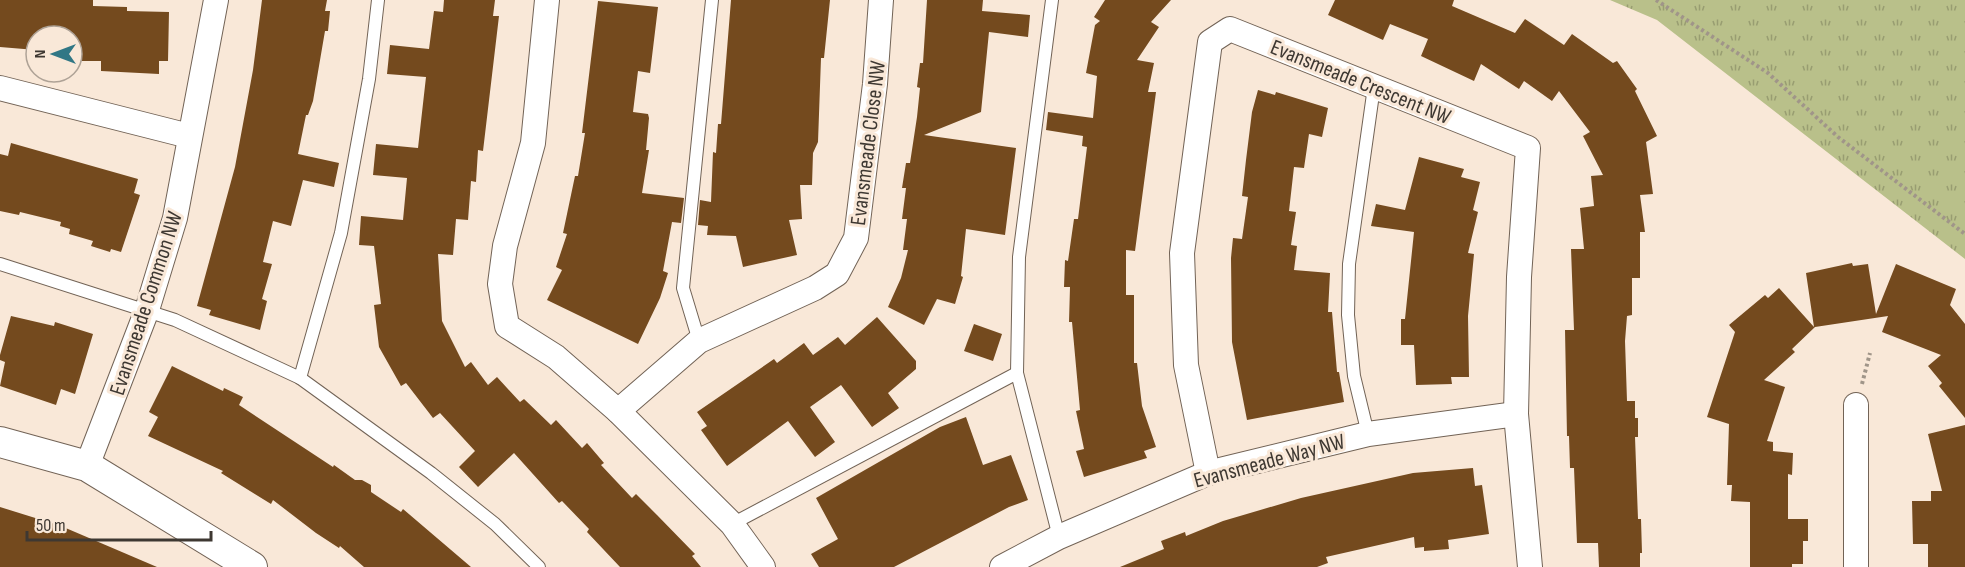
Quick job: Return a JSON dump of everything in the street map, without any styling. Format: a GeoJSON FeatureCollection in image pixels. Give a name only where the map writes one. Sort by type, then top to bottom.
{"type":"FeatureCollection","features":[{"type":"Feature","properties":{"kind":"street","name":"Evansmeade Common NW"},"geometry":{"type":"LineString","coordinates":[[87,466],[147,310],[175,218],[216,0]]}},
{"type":"Feature","properties":{"kind":"street"},"geometry":{"type":"LineString","coordinates":[[547,0],[533,143],[506,246],[501,284],[507,326],[556,357],[618,411],[732,524],[763,567]]}},
{"type":"Feature","properties":{"kind":"street","name":"Evansmeade Close NW"},"geometry":{"type":"LineString","coordinates":[[618,411],[699,341],[814,288],[837,274],[856,238],[874,84],[881,0]]}},
{"type":"Feature","properties":{"kind":"street","name":"Evansmeade Crescent NW"},"geometry":{"type":"LineString","coordinates":[[1208,473],[1186,365],[1182,253],[1209,42],[1230,29],[1528,147],[1519,277],[1516,414],[1530,567]]}},
{"type":"Feature","properties":{"kind":"street"},"geometry":{"type":"LineString","coordinates":[[0,88],[189,136]]}},
{"type":"Feature","properties":{"kind":"street"},"geometry":{"type":"LineString","coordinates":[[1856,405],[1856,567]]}},
{"type":"Feature","properties":{"kind":"street","name":"Evansmeade Way NW"},"geometry":{"type":"LineString","coordinates":[[1002,567],[1059,537],[1208,473],[1368,434],[1516,414]]}},
{"type":"Feature","properties":{"kind":"street"},"geometry":{"type":"LineString","coordinates":[[0,442],[87,466],[252,567]]}},
{"type":"Feature","properties":{"kind":"lane"},"geometry":{"type":"LineString","coordinates":[[300,378],[341,233],[369,78],[378,0]]}},
{"type":"Feature","properties":{"kind":"lane"},"geometry":{"type":"LineString","coordinates":[[699,341],[683,288],[712,0]]}},
{"type":"Feature","properties":{"kind":"lane"},"geometry":{"type":"LineString","coordinates":[[1052,0],[1019,256],[1017,373],[1059,537]]}},
{"type":"Feature","properties":{"kind":"lane"},"geometry":{"type":"LineString","coordinates":[[1368,434],[1354,376],[1348,315],[1349,264],[1374,87]]}},
{"type":"Feature","properties":{"kind":"lane"},"geometry":{"type":"LineString","coordinates":[[0,264],[175,320],[300,378],[431,473],[495,524],[539,567]]}},
{"type":"Feature","properties":{"kind":"lane"},"geometry":{"type":"LineString","coordinates":[[732,524],[1017,373]]}},
{"type":"Feature","properties":{"kind":"path"},"geometry":{"type":"LineString","coordinates":[[1656,0],[1768,73],[1838,137],[1965,234]]}},
{"type":"Feature","properties":{"kind":"path"},"geometry":{"type":"LineString","coordinates":[[1856,405],[1870,353]]}},
{"type":"Feature","properties":{"kind":"green space"},"geometry":{"type":"Polygon","coordinates":[[[1610,0],[1965,0],[1965,259],[1657,20],[1610,0]]]}},
{"type":"Feature","properties":{"kind":"building"},"geometry":{"type":"Polygon","coordinates":[[[0,0],[93,0],[93,6],[127,7],[127,11],[169,12],[168,61],[159,61],[159,74],[101,71],[101,61],[84,61],[84,24],[24,24],[24,49],[0,47],[0,0]]]}},
{"type":"Feature","properties":{"kind":"building"},"geometry":{"type":"Polygon","coordinates":[[[262,0],[327,0],[325,11],[330,11],[328,31],[325,31],[313,101],[306,115],[298,154],[339,163],[334,187],[303,180],[291,226],[273,221],[263,262],[272,264],[262,299],[267,301],[260,330],[209,315],[211,310],[197,306],[235,167],[253,70],[262,0]]]}},
{"type":"Feature","properties":{"kind":"building"},"geometry":{"type":"Polygon","coordinates":[[[444,0],[495,0],[493,16],[499,16],[483,151],[478,150],[476,182],[471,181],[468,220],[456,219],[453,255],[438,254],[442,321],[465,367],[471,362],[488,385],[497,377],[520,402],[524,399],[551,425],[556,420],[582,448],[587,443],[604,463],[601,465],[632,498],[636,494],[657,515],[695,554],[692,556],[701,567],[620,567],[587,532],[589,529],[562,501],[559,503],[514,453],[478,487],[459,467],[475,451],[440,413],[433,418],[406,383],[401,386],[379,347],[374,305],[381,304],[374,246],[359,245],[361,216],[403,220],[407,178],[373,175],[376,144],[418,148],[426,77],[387,74],[390,45],[429,49],[434,11],[443,12],[444,0]]]}},
{"type":"Feature","properties":{"kind":"building"},"geometry":{"type":"Polygon","coordinates":[[[731,0],[830,0],[824,58],[821,58],[818,142],[813,153],[812,185],[800,185],[802,219],[789,220],[797,255],[743,267],[736,236],[707,235],[708,226],[698,225],[700,200],[711,202],[713,152],[716,153],[718,124],[721,124],[731,0]]]}},
{"type":"Feature","properties":{"kind":"building"},"geometry":{"type":"Polygon","coordinates":[[[927,0],[983,0],[982,11],[1030,15],[1028,37],[989,32],[981,112],[924,135],[1016,148],[1005,235],[966,229],[961,276],[963,277],[955,304],[937,299],[924,325],[888,307],[901,278],[908,250],[903,250],[907,219],[902,219],[906,188],[902,188],[906,163],[910,163],[917,117],[920,88],[917,87],[920,63],[923,63],[927,0]]]}},
{"type":"Feature","properties":{"kind":"building"},"geometry":{"type":"Polygon","coordinates":[[[1105,0],[1171,0],[1151,22],[1159,27],[1137,60],[1154,63],[1148,92],[1156,92],[1135,251],[1126,250],[1126,295],[1134,295],[1134,363],[1137,363],[1142,406],[1156,447],[1144,451],[1147,458],[1084,477],[1076,451],[1084,449],[1076,411],[1080,410],[1072,322],[1069,322],[1070,287],[1064,287],[1065,260],[1068,261],[1074,219],[1078,219],[1087,147],[1082,146],[1083,136],[1046,130],[1048,112],[1093,118],[1097,76],[1086,73],[1095,25],[1100,21],[1094,17],[1105,0]]]}},
{"type":"Feature","properties":{"kind":"building"},"geometry":{"type":"Polygon","coordinates":[[[1335,0],[1454,0],[1452,6],[1515,33],[1525,19],[1564,45],[1572,34],[1613,63],[1617,61],[1637,89],[1635,91],[1657,136],[1646,142],[1653,194],[1640,195],[1645,232],[1640,232],[1640,278],[1632,278],[1632,315],[1627,316],[1625,341],[1627,401],[1635,401],[1635,418],[1638,418],[1638,437],[1635,437],[1638,519],[1641,519],[1640,567],[1599,567],[1598,543],[1577,543],[1574,468],[1570,468],[1569,436],[1567,436],[1565,330],[1574,330],[1571,249],[1584,249],[1580,208],[1594,206],[1591,176],[1603,175],[1583,136],[1590,132],[1559,91],[1552,101],[1524,81],[1519,89],[1481,64],[1474,81],[1421,56],[1428,39],[1390,24],[1383,40],[1328,15],[1335,0]]]}},
{"type":"Feature","properties":{"kind":"building"},"geometry":{"type":"Polygon","coordinates":[[[598,1],[658,7],[650,73],[638,71],[633,112],[648,114],[649,118],[646,150],[649,150],[642,193],[684,198],[681,223],[672,222],[663,271],[668,273],[660,298],[638,344],[547,300],[562,270],[556,267],[567,234],[563,233],[575,176],[578,176],[585,133],[582,133],[598,1]]]}},
{"type":"Feature","properties":{"kind":"building"},"geometry":{"type":"Polygon","coordinates":[[[1258,90],[1275,95],[1276,92],[1328,108],[1322,137],[1309,134],[1304,168],[1294,167],[1289,211],[1296,212],[1291,245],[1297,246],[1294,270],[1330,273],[1328,312],[1332,312],[1337,372],[1339,372],[1344,402],[1247,420],[1232,342],[1231,258],[1233,238],[1242,239],[1248,197],[1242,196],[1252,112],[1258,90]]]}},
{"type":"Feature","properties":{"kind":"building"},"geometry":{"type":"Polygon","coordinates":[[[11,143],[138,179],[134,193],[140,195],[121,252],[111,249],[110,252],[91,246],[93,241],[69,234],[70,229],[60,226],[61,222],[20,212],[19,215],[0,211],[0,154],[8,156],[11,143]]]}},
{"type":"Feature","properties":{"kind":"building"},"geometry":{"type":"Polygon","coordinates":[[[1419,157],[1464,169],[1461,177],[1480,182],[1473,210],[1478,212],[1468,253],[1474,254],[1468,316],[1469,377],[1451,377],[1452,384],[1416,385],[1414,345],[1401,345],[1401,319],[1405,319],[1414,232],[1371,226],[1376,204],[1405,210],[1419,157]]]}},
{"type":"Feature","properties":{"kind":"building"},"geometry":{"type":"Polygon","coordinates":[[[1852,263],[1853,266],[1868,264],[1876,314],[1896,264],[1956,289],[1950,305],[1965,324],[1965,418],[1939,386],[1942,383],[1928,366],[1941,355],[1882,332],[1888,316],[1815,327],[1792,349],[1795,352],[1764,380],[1785,387],[1767,441],[1773,442],[1773,451],[1793,453],[1792,475],[1788,474],[1788,519],[1808,519],[1808,541],[1803,541],[1803,564],[1792,564],[1792,567],[1750,567],[1750,502],[1731,501],[1732,485],[1727,485],[1729,424],[1707,417],[1735,332],[1729,325],[1765,295],[1768,298],[1779,288],[1814,327],[1806,273],[1852,263]]]}},
{"type":"Feature","properties":{"kind":"building"},"geometry":{"type":"Polygon","coordinates":[[[11,316],[54,326],[55,322],[93,334],[75,394],[61,389],[56,405],[0,386],[5,362],[0,360],[0,355],[11,316]]]}},
{"type":"Feature","properties":{"kind":"building"},"geometry":{"type":"Polygon","coordinates":[[[877,317],[916,361],[916,369],[888,393],[899,408],[872,427],[841,385],[810,407],[835,442],[815,457],[788,421],[727,466],[701,430],[707,426],[697,412],[774,359],[777,363],[804,343],[813,355],[838,337],[845,345],[877,317]]]}},
{"type":"Feature","properties":{"kind":"building"},"geometry":{"type":"Polygon","coordinates":[[[974,324],[1002,334],[993,361],[964,351],[974,324]]]}},
{"type":"Feature","properties":{"kind":"building"},"geometry":{"type":"Polygon","coordinates":[[[172,366],[223,391],[224,388],[243,397],[239,405],[333,467],[334,465],[355,480],[362,480],[371,485],[371,492],[401,512],[403,509],[471,567],[364,567],[340,546],[339,548],[316,533],[273,500],[271,504],[221,473],[223,471],[148,436],[158,417],[149,412],[172,366]]]}},
{"type":"Feature","properties":{"kind":"building"},"geometry":{"type":"Polygon","coordinates":[[[966,417],[983,465],[1011,455],[1028,500],[1009,507],[894,567],[819,567],[811,554],[838,539],[816,498],[940,427],[966,417]]]}},
{"type":"Feature","properties":{"kind":"building"},"geometry":{"type":"Polygon","coordinates":[[[1965,425],[1965,567],[1928,567],[1928,544],[1913,544],[1912,501],[1931,501],[1931,491],[1942,491],[1928,434],[1965,425]]]}},
{"type":"Feature","properties":{"kind":"building"},"geometry":{"type":"Polygon","coordinates":[[[1473,468],[1475,486],[1482,485],[1489,534],[1448,540],[1449,549],[1424,551],[1424,547],[1415,548],[1414,537],[1326,557],[1328,563],[1317,567],[1120,567],[1164,549],[1161,541],[1185,532],[1186,536],[1223,521],[1301,498],[1413,473],[1473,468]]]}},
{"type":"Feature","properties":{"kind":"building"},"geometry":{"type":"Polygon","coordinates":[[[0,507],[61,526],[157,567],[0,567],[0,507]]]}}]}
